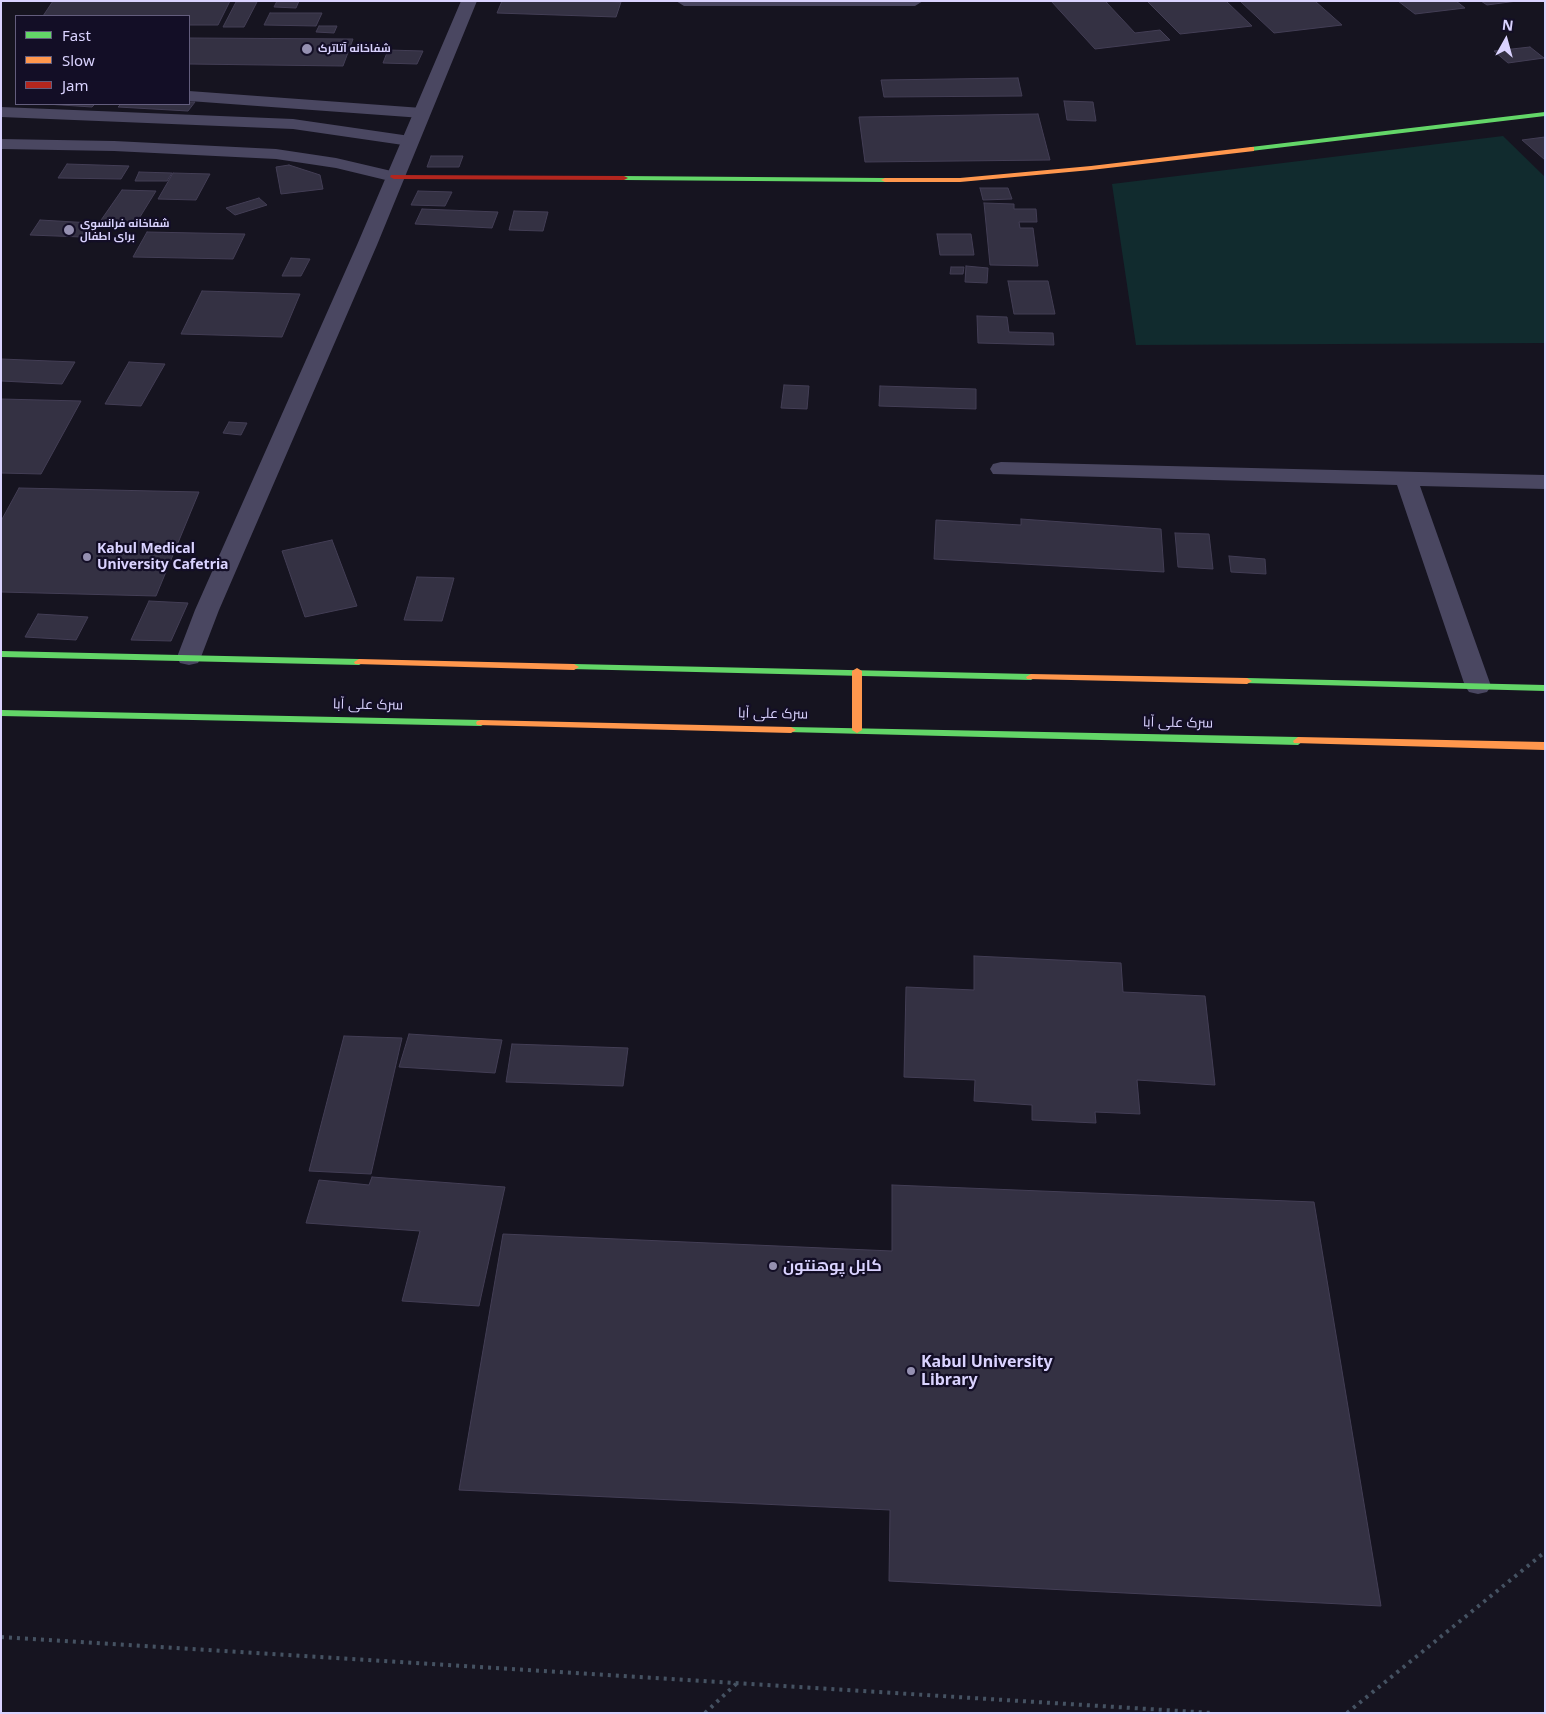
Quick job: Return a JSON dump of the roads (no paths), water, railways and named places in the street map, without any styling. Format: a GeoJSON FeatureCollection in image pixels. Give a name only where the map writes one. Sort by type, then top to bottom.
{"type":"FeatureCollection","features":[{"type":"Feature","properties":{"kind":"street"},"geometry":{"type":"LineString","coordinates":[[189,658],[207,610],[470,1]]}},
{"type":"Feature","properties":{"kind":"street"},"geometry":{"type":"LineString","coordinates":[[684,1],[915,1]]}},
{"type":"Feature","properties":{"kind":"street"},"geometry":{"type":"LineString","coordinates":[[394,177],[960,180],[1091,168],[1545,114]]}},
{"type":"Feature","properties":{"kind":"street"},"geometry":{"type":"LineString","coordinates":[[1001,469],[1545,482]]}},
{"type":"Feature","properties":{"kind":"street"},"geometry":{"type":"LineString","coordinates":[[1406,478],[1478,686]]}},
{"type":"Feature","properties":{"kind":"street"},"geometry":{"type":"LineString","coordinates":[[1,654],[857,671],[1545,688]]}},
{"type":"Feature","properties":{"kind":"street"},"geometry":{"type":"LineString","coordinates":[[856,730],[857,671]]}},
{"type":"Feature","properties":{"kind":"street","name":"سرک علی آبا"},"geometry":{"type":"LineString","coordinates":[[1,712],[1545,746]]}},
{"type":"Feature","properties":{"kind":"lane"},"geometry":{"type":"LineString","coordinates":[[190,96],[422,114]]}},
{"type":"Feature","properties":{"kind":"lane"},"geometry":{"type":"LineString","coordinates":[[1,112],[293,124],[410,140]]}},
{"type":"Feature","properties":{"kind":"lane"},"geometry":{"type":"LineString","coordinates":[[114,146],[130,116]]}},
{"type":"Feature","properties":{"kind":"lane"},"geometry":{"type":"LineString","coordinates":[[1,144],[114,146],[276,154],[336,163],[394,177]]}},
{"type":"Feature","properties":{"kind":"place","name":"شفاخانه آتاترک"},"geometry":{"type":"Point","coordinates":[307,49]}},
{"type":"Feature","properties":{"kind":"place","name":"شفاخانه فرانسوی برای اطفال"},"geometry":{"type":"Point","coordinates":[69,230]}},
{"type":"Feature","properties":{"kind":"place","name":"Kabul Medical University Cafetria"},"geometry":{"type":"Point","coordinates":[87,557]}},
{"type":"Feature","properties":{"kind":"place","name":"کابل پوهنتون"},"geometry":{"type":"Point","coordinates":[773,1266]}},
{"type":"Feature","properties":{"kind":"place","name":"Kabul University Library"},"geometry":{"type":"Point","coordinates":[911,1371]}}]}
